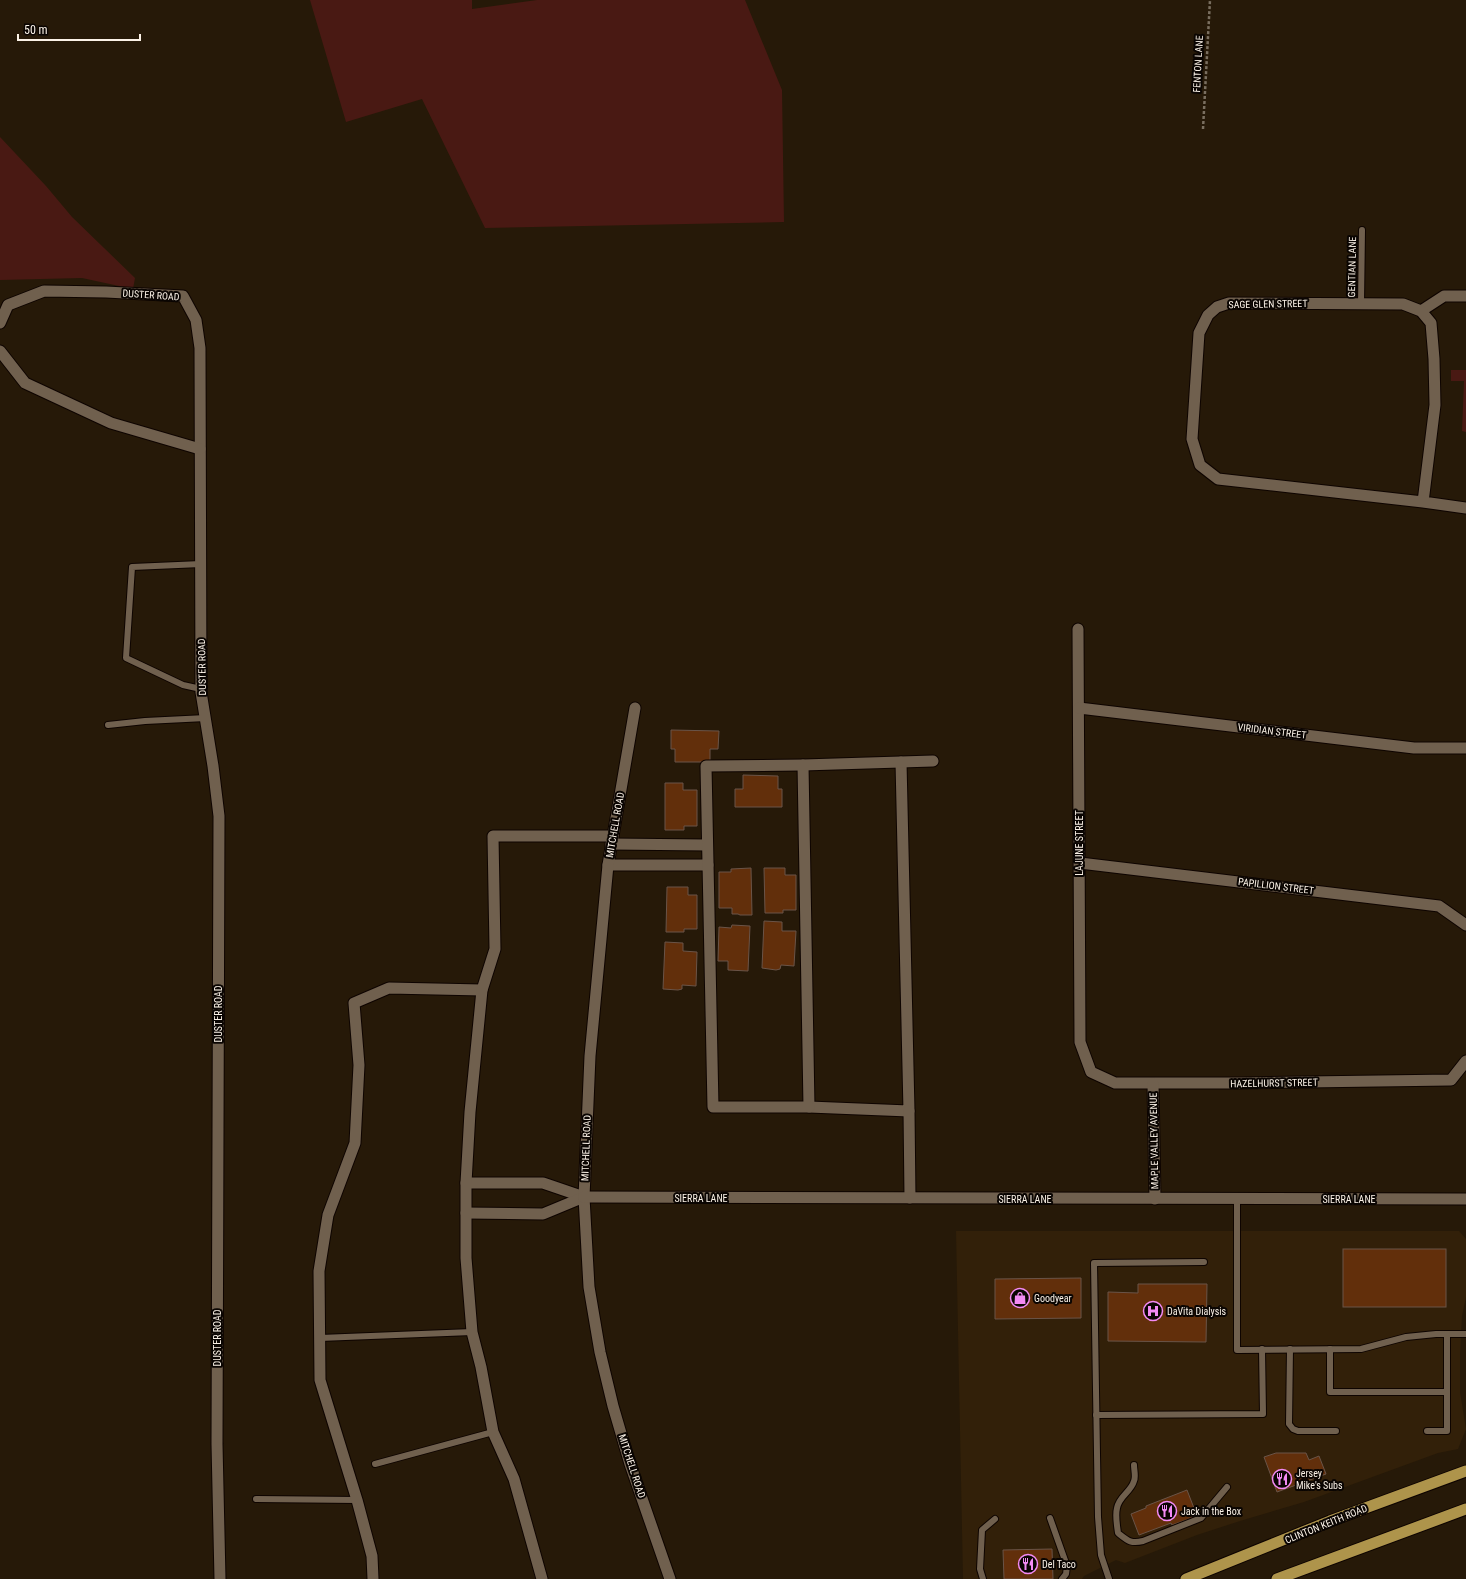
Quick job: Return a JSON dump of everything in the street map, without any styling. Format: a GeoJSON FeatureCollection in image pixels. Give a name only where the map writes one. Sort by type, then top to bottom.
{"type":"FeatureCollection","features":[{"type":"Feature","properties":{"kind":"main road","name":"CLINTON KEITH ROAD"},"geometry":{"type":"LineString","coordinates":[[1186,1579],[1337,1518],[1466,1471]]}},
{"type":"Feature","properties":{"kind":"main road"},"geometry":{"type":"LineString","coordinates":[[1277,1579],[1466,1509]]}},
{"type":"Feature","properties":{"kind":"street","name":"DUSTER ROAD"},"geometry":{"type":"LineString","coordinates":[[0,323],[8,305],[44,291],[106,292],[183,296],[196,320],[199,342],[202,689],[219,816],[217,1444],[220,1579]]}},
{"type":"Feature","properties":{"kind":"street"},"geometry":{"type":"LineString","coordinates":[[1423,502],[1435,405],[1434,359],[1431,323],[1421,311],[1444,296],[1466,296]]}},
{"type":"Feature","properties":{"kind":"street","name":"SAGE GLEN STREET"},"geometry":{"type":"LineString","coordinates":[[1421,311],[1403,304],[1229,303],[1217,307],[1208,315],[1199,333],[1192,439],[1200,465],[1218,479],[1466,508]]}},
{"type":"Feature","properties":{"kind":"street"},"geometry":{"type":"LineString","coordinates":[[0,351],[26,383],[111,423],[200,450]]}},
{"type":"Feature","properties":{"kind":"street","name":"LAJUNE STREET"},"geometry":{"type":"LineString","coordinates":[[1078,629],[1080,1042],[1085,1056]]}},
{"type":"Feature","properties":{"kind":"street","name":"MITCHELL ROAD"},"geometry":{"type":"LineString","coordinates":[[636,708],[608,865],[590,1056],[584,1198],[589,1287],[600,1352],[613,1406],[630,1464],[670,1579]]}},
{"type":"Feature","properties":{"kind":"street","name":"VIRIDIAN STREET"},"geometry":{"type":"LineString","coordinates":[[1079,708],[1414,748],[1466,748]]}},
{"type":"Feature","properties":{"kind":"street"},"geometry":{"type":"LineString","coordinates":[[909,1111],[808,1107],[713,1107],[706,766],[933,761]]}},
{"type":"Feature","properties":{"kind":"street"},"geometry":{"type":"LineString","coordinates":[[901,762],[910,1198]]}},
{"type":"Feature","properties":{"kind":"street"},"geometry":{"type":"LineString","coordinates":[[803,765],[808,1107]]}},
{"type":"Feature","properties":{"kind":"street"},"geometry":{"type":"LineString","coordinates":[[542,1579],[514,1480],[493,1432],[481,1367],[472,1332],[466,1258],[466,1183],[470,1112],[482,990],[494,949],[493,836],[707,845]]}},
{"type":"Feature","properties":{"kind":"street","name":"PAPILLION STREET"},"geometry":{"type":"LineString","coordinates":[[1080,863],[1439,906],[1466,925]]}},
{"type":"Feature","properties":{"kind":"street"},"geometry":{"type":"LineString","coordinates":[[608,865],[708,865]]}},
{"type":"Feature","properties":{"kind":"street"},"geometry":{"type":"LineString","coordinates":[[373,1579],[372,1556],[357,1500],[320,1380],[319,1271],[328,1215],[355,1143],[359,1065],[354,1003],[389,988],[482,990]]}},
{"type":"Feature","properties":{"kind":"street","name":"HAZELHURST STREET"},"geometry":{"type":"LineString","coordinates":[[1085,1056],[1091,1072],[1115,1083],[1153,1084],[1451,1080],[1466,1061]]}},
{"type":"Feature","properties":{"kind":"street","name":"MAPLE VALLEY AVENUE"},"geometry":{"type":"LineString","coordinates":[[1153,1084],[1155,1199]]}},
{"type":"Feature","properties":{"kind":"street"},"geometry":{"type":"LineString","coordinates":[[466,1183],[543,1183],[584,1198]]}},
{"type":"Feature","properties":{"kind":"street"},"geometry":{"type":"LineString","coordinates":[[466,1213],[543,1214],[584,1198]]}},
{"type":"Feature","properties":{"kind":"street","name":"SIERRA LANE"},"geometry":{"type":"LineString","coordinates":[[584,1198],[1466,1199]]}},
{"type":"Feature","properties":{"kind":"lane","name":"GENTIAN LANE"},"geometry":{"type":"LineString","coordinates":[[1361,304],[1362,230]]}},
{"type":"Feature","properties":{"kind":"lane"},"geometry":{"type":"LineString","coordinates":[[201,564],[132,567],[126,658],[183,685],[202,689]]}},
{"type":"Feature","properties":{"kind":"lane"},"geometry":{"type":"LineString","coordinates":[[108,725],[145,721],[206,718]]}},
{"type":"Feature","properties":{"kind":"lane"},"geometry":{"type":"LineString","coordinates":[[1237,1199],[1237,1350],[1361,1348],[1406,1337],[1466,1334]]}},
{"type":"Feature","properties":{"kind":"lane"},"geometry":{"type":"LineString","coordinates":[[1109,1579],[1101,1555],[1098,1517],[1094,1264],[1204,1262]]}},
{"type":"Feature","properties":{"kind":"lane"},"geometry":{"type":"LineString","coordinates":[[320,1338],[472,1332]]}},
{"type":"Feature","properties":{"kind":"lane"},"geometry":{"type":"LineString","coordinates":[[1427,1431],[1447,1431],[1447,1334]]}},
{"type":"Feature","properties":{"kind":"lane"},"geometry":{"type":"LineString","coordinates":[[1096,1415],[1262,1414],[1262,1349]]}},
{"type":"Feature","properties":{"kind":"lane"},"geometry":{"type":"LineString","coordinates":[[1290,1349],[1289,1424],[1293,1429],[1298,1431],[1336,1431]]}},
{"type":"Feature","properties":{"kind":"lane"},"geometry":{"type":"LineString","coordinates":[[1330,1349],[1330,1392],[1447,1392]]}},
{"type":"Feature","properties":{"kind":"lane"},"geometry":{"type":"LineString","coordinates":[[375,1464],[493,1432]]}},
{"type":"Feature","properties":{"kind":"lane"},"geometry":{"type":"LineString","coordinates":[[1134,1465],[1134,1481],[1129,1491],[1121,1498],[1117,1507],[1116,1518],[1118,1533],[1125,1539],[1134,1543],[1143,1541],[1201,1518],[1227,1487]]}},
{"type":"Feature","properties":{"kind":"lane"},"geometry":{"type":"LineString","coordinates":[[256,1499],[357,1500]]}},
{"type":"Feature","properties":{"kind":"lane"},"geometry":{"type":"LineString","coordinates":[[1050,1518],[1067,1566],[1066,1574],[1062,1579]]}},
{"type":"Feature","properties":{"kind":"lane"},"geometry":{"type":"LineString","coordinates":[[983,1579],[980,1569],[982,1530],[995,1519]]}},
{"type":"Feature","properties":{"kind":"path","name":"FENTON LANE"},"geometry":{"type":"LineString","coordinates":[[1203,129],[1210,0]]}},
{"type":"Feature","properties":{"kind":"shaded area"},"geometry":{"type":"Polygon","coordinates":[[[310,0],[472,0],[472,9],[537,0],[745,0],[782,90],[784,222],[485,228],[422,99],[346,122],[310,0]]]}},
{"type":"Feature","properties":{"kind":"shaded area"},"geometry":{"type":"Polygon","coordinates":[[[0,137],[46,186],[72,217],[135,278],[133,289],[82,278],[0,280],[0,137]]]}},
{"type":"Feature","properties":{"kind":"shaded area"},"geometry":{"type":"Polygon","coordinates":[[[1451,370],[1466,370],[1466,432],[1462,431],[1464,381],[1451,381],[1451,370]]]}},
{"type":"Feature","properties":{"kind":"shaded area"},"geometry":{"type":"Polygon","coordinates":[[[956,1231],[1459,1231],[1466,1239],[1466,1297],[1462,1316],[1460,1392],[1466,1429],[1458,1449],[1438,1453],[1304,1502],[1197,1535],[1125,1563],[1116,1560],[1084,1576],[1082,1579],[963,1579],[956,1231]]]}},
{"type":"Feature","properties":{"kind":"building"},"geometry":{"type":"Polygon","coordinates":[[[671,730],[719,731],[718,749],[710,749],[710,762],[675,762],[675,749],[671,749],[671,730]]]}},
{"type":"Feature","properties":{"kind":"building"},"geometry":{"type":"Polygon","coordinates":[[[743,775],[778,776],[778,789],[782,789],[782,807],[735,807],[735,789],[743,789],[743,775]]]}},
{"type":"Feature","properties":{"kind":"building"},"geometry":{"type":"Polygon","coordinates":[[[665,783],[683,783],[683,790],[697,790],[697,826],[684,826],[684,830],[665,830],[665,783]]]}},
{"type":"Feature","properties":{"kind":"building"},"geometry":{"type":"Polygon","coordinates":[[[751,868],[752,915],[732,914],[732,908],[719,908],[719,872],[731,872],[731,869],[751,868]]]}},
{"type":"Feature","properties":{"kind":"building"},"geometry":{"type":"Polygon","coordinates":[[[764,868],[785,868],[785,875],[796,875],[796,910],[783,910],[783,913],[765,913],[764,868]]]}},
{"type":"Feature","properties":{"kind":"building"},"geometry":{"type":"Polygon","coordinates":[[[667,887],[688,887],[688,895],[697,895],[697,929],[684,929],[684,932],[666,932],[667,887]]]}},
{"type":"Feature","properties":{"kind":"building"},"geometry":{"type":"Polygon","coordinates":[[[764,921],[782,922],[782,931],[796,931],[794,966],[781,965],[780,969],[776,970],[762,968],[764,921]]]}},
{"type":"Feature","properties":{"kind":"building"},"geometry":{"type":"Polygon","coordinates":[[[732,925],[750,926],[748,971],[728,970],[728,961],[718,961],[719,927],[731,928],[732,925]]]}},
{"type":"Feature","properties":{"kind":"building"},"geometry":{"type":"Polygon","coordinates":[[[665,942],[683,943],[683,951],[697,952],[696,986],[682,985],[682,989],[678,990],[663,989],[665,942]]]}},
{"type":"Feature","properties":{"kind":"building"},"geometry":{"type":"Polygon","coordinates":[[[1343,1249],[1446,1249],[1446,1307],[1343,1307],[1343,1249]]]}},
{"type":"Feature","properties":{"kind":"building"},"geometry":{"type":"Polygon","coordinates":[[[1081,1278],[1081,1318],[995,1319],[995,1279],[1081,1278]]]}},
{"type":"Feature","properties":{"kind":"building"},"geometry":{"type":"Polygon","coordinates":[[[1138,1284],[1207,1284],[1206,1342],[1108,1341],[1108,1292],[1138,1293],[1138,1284]]]}},
{"type":"Feature","properties":{"kind":"building"},"geometry":{"type":"Polygon","coordinates":[[[1276,1453],[1306,1453],[1309,1460],[1319,1456],[1326,1474],[1277,1492],[1264,1457],[1276,1453]]]}},
{"type":"Feature","properties":{"kind":"building","name":"Jack in the Box"},"geometry":{"type":"Polygon","coordinates":[[[1187,1490],[1197,1516],[1172,1525],[1171,1523],[1139,1535],[1131,1514],[1146,1508],[1146,1506],[1187,1490]]]}},
{"type":"Feature","properties":{"kind":"building","name":"Del Taco"},"geometry":{"type":"Polygon","coordinates":[[[1052,1549],[1053,1579],[1004,1579],[1003,1550],[1052,1549]]]}},
{"type":"Feature","properties":{"kind":"place","name":"Goodyear"},"geometry":{"type":"Point","coordinates":[1020,1298]}},
{"type":"Feature","properties":{"kind":"place","name":"DaVita Dialysis"},"geometry":{"type":"Point","coordinates":[1153,1311]}},
{"type":"Feature","properties":{"kind":"place","name":"Jersey Mike's Subs"},"geometry":{"type":"Point","coordinates":[1282,1479]}},
{"type":"Feature","properties":{"kind":"place","name":"Jack in the Box"},"geometry":{"type":"Point","coordinates":[1167,1511]}},
{"type":"Feature","properties":{"kind":"place","name":"Del Taco"},"geometry":{"type":"Point","coordinates":[1028,1564]}}]}
